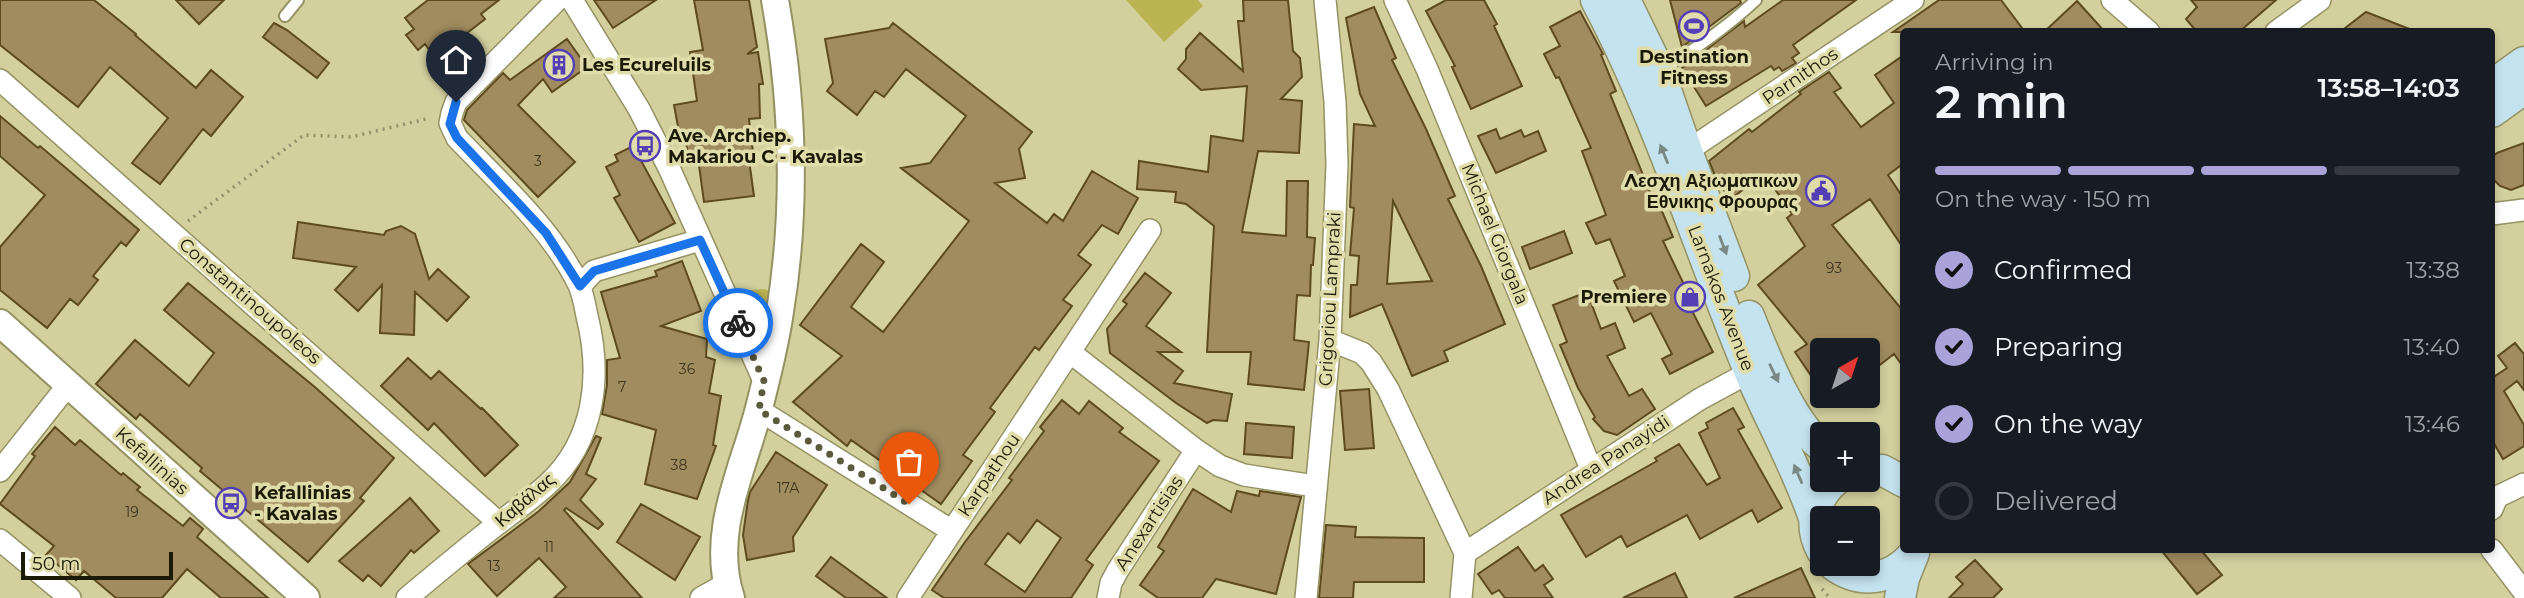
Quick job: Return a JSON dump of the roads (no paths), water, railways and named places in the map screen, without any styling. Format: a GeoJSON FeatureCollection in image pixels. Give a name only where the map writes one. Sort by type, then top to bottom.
{"type":"FeatureCollection","features":[{"type":"Feature","properties":{"kind":"main road","name":"Larnakos Avenue"},"geometry":{"type":"LineString","coordinates":[[1596,0],[1633,75],[1750,372],[1796,469],[1810,508]]}},
{"type":"Feature","properties":{"kind":"main road","name":"Larnakos Avenue"},"geometry":{"type":"LineString","coordinates":[[1625,0],[1659,70],[1752,324],[1774,373],[1800,421],[1810,433]]}},
{"type":"Feature","properties":{"kind":"main road"},"geometry":{"type":"LineString","coordinates":[[2495,83],[2524,62]]}},
{"type":"Feature","properties":{"kind":"main road"},"geometry":{"type":"LineString","coordinates":[[2495,110],[2524,89]]}},
{"type":"Feature","properties":{"kind":"main road"},"geometry":{"type":"LineString","coordinates":[[1856,576],[1884,576],[1905,565],[1914,553]]}},
{"type":"Feature","properties":{"kind":"main road"},"geometry":{"type":"LineString","coordinates":[[1900,598],[1904,578],[1915,553]]}},
{"type":"Feature","properties":{"kind":"main road","name":"Larnakos Avenue"},"geometry":{"type":"LineString","coordinates":[[1841,576],[1857,598]]}},
{"type":"Feature","properties":{"kind":"street","name":"Καβάλας"},"geometry":{"type":"LineString","coordinates":[[407,598],[549,483],[576,447],[590,415],[595,386],[593,351],[580,286],[546,233],[457,138],[450,124],[456,102],[557,0]]}},
{"type":"Feature","properties":{"kind":"street"},"geometry":{"type":"LineString","coordinates":[[572,0],[639,109],[670,170],[764,381]]}},
{"type":"Feature","properties":{"kind":"street"},"geometry":{"type":"LineString","coordinates":[[701,598],[728,591],[724,540],[727,510],[759,410],[779,321],[789,246],[793,183],[788,97],[775,0]]}},
{"type":"Feature","properties":{"kind":"street","name":"Grigoriou Lampraki"},"geometry":{"type":"LineString","coordinates":[[1306,598],[1330,340],[1337,164],[1335,102],[1325,0]]}},
{"type":"Feature","properties":{"kind":"street","name":"Michael Giorgala"},"geometry":{"type":"LineString","coordinates":[[1395,0],[1427,69],[1591,469]]}},
{"type":"Feature","properties":{"kind":"street","name":"Parnithos"},"geometry":{"type":"LineString","coordinates":[[1687,151],[1913,0]]}},
{"type":"Feature","properties":{"kind":"street"},"geometry":{"type":"LineString","coordinates":[[2112,0],[2144,28]]}},
{"type":"Feature","properties":{"kind":"street"},"geometry":{"type":"LineString","coordinates":[[2282,28],[2320,0]]}},
{"type":"Feature","properties":{"kind":"street","name":"Constantinoupoleos"},"geometry":{"type":"LineString","coordinates":[[0,80],[499,523]]}},
{"type":"Feature","properties":{"kind":"street"},"geometry":{"type":"LineString","coordinates":[[2495,214],[2524,210]]}},
{"type":"Feature","properties":{"kind":"street","name":"Karpathou"},"geometry":{"type":"LineString","coordinates":[[908,598],[1150,230]]}},
{"type":"Feature","properties":{"kind":"street"},"geometry":{"type":"LineString","coordinates":[[580,286],[594,271],[700,240]]}},
{"type":"Feature","properties":{"kind":"street","name":"Kefallinias"},"geometry":{"type":"LineString","coordinates":[[0,323],[306,598]]}},
{"type":"Feature","properties":{"kind":"street"},"geometry":{"type":"LineString","coordinates":[[1330,340],[1362,353],[1380,374],[1465,553],[1461,598]]}},
{"type":"Feature","properties":{"kind":"street"},"geometry":{"type":"LineString","coordinates":[[1071,352],[1196,450],[1233,471],[1315,486]]}},
{"type":"Feature","properties":{"kind":"street","name":"Andrea Panayidi"},"geometry":{"type":"LineString","coordinates":[[1465,553],[1700,399],[1750,372]]}},
{"type":"Feature","properties":{"kind":"street"},"geometry":{"type":"LineString","coordinates":[[0,471],[68,385]]}},
{"type":"Feature","properties":{"kind":"street"},"geometry":{"type":"LineString","coordinates":[[759,410],[951,531]]}},
{"type":"Feature","properties":{"kind":"street","name":"Anexartisias"},"geometry":{"type":"LineString","coordinates":[[1108,598],[1118,569],[1196,450]]}},
{"type":"Feature","properties":{"kind":"street"},"geometry":{"type":"LineString","coordinates":[[2495,502],[2497,497],[2524,484]]}},
{"type":"Feature","properties":{"kind":"street"},"geometry":{"type":"LineString","coordinates":[[0,540],[70,598]]}},
{"type":"Feature","properties":{"kind":"street"},"geometry":{"type":"LineString","coordinates":[[2493,553],[2524,592]]}},
{"type":"Feature","properties":{"kind":"lane"},"geometry":{"type":"LineString","coordinates":[[285,16],[298,0]]}},
{"type":"Feature","properties":{"kind":"lane"},"geometry":{"type":"LineString","coordinates":[[1659,70],[1698,48],[1756,0]]}},
{"type":"Feature","properties":{"kind":"place","name":"Destination Fitness"},"geometry":{"type":"Point","coordinates":[1694,26]}},
{"type":"Feature","properties":{"kind":"place","name":"Les Ecureluils"},"geometry":{"type":"Point","coordinates":[559,65]}},
{"type":"Feature","properties":{"kind":"place","name":"Ave. Archiep. Makariou C - Kavalas"},"geometry":{"type":"Point","coordinates":[645,146]}},
{"type":"Feature","properties":{"kind":"place","name":"Λεσχη Αξιωματικων Εθνικης Φρουρας"},"geometry":{"type":"Point","coordinates":[1821,191]}},
{"type":"Feature","properties":{"kind":"place","name":"Premiere"},"geometry":{"type":"Point","coordinates":[1690,297]}},
{"type":"Feature","properties":{"kind":"place","name":"Kefallinias - Kavalas"},"geometry":{"type":"Point","coordinates":[231,503]}}]}
